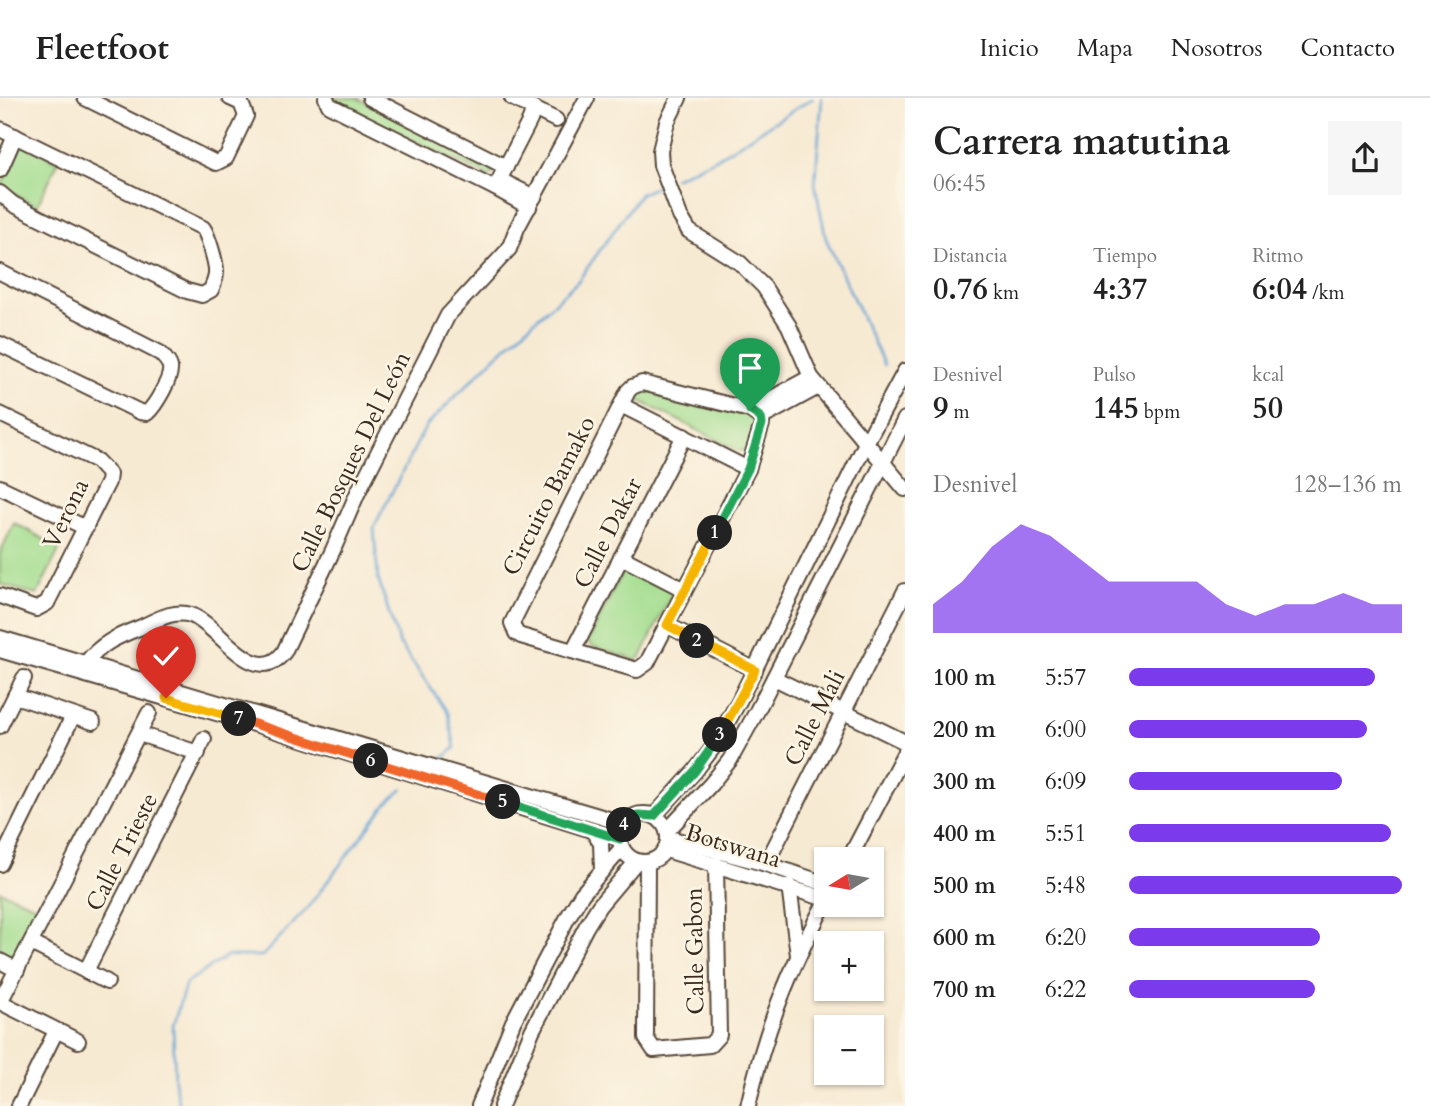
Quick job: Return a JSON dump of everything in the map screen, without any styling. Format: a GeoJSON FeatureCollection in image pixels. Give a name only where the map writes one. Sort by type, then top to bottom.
{"type":"FeatureCollection","features":[{"type":"Feature","properties":{"kind":"street"},"geometry":{"type":"LineString","coordinates":[[85,98],[216,163],[226,158],[246,116],[241,103],[230,98]]}},
{"type":"Feature","properties":{"kind":"street"},"geometry":{"type":"LineString","coordinates":[[326,98],[335,108],[500,178]]}},
{"type":"Feature","properties":{"kind":"street"},"geometry":{"type":"LineString","coordinates":[[370,98],[500,178],[531,202]]}},
{"type":"Feature","properties":{"kind":"street"},"geometry":{"type":"LineString","coordinates":[[512,98],[556,120]]}},
{"type":"Feature","properties":{"kind":"street","name":"Calle Bosques Del León"},"geometry":{"type":"LineString","coordinates":[[86,663],[96,649],[111,640],[179,613],[191,615],[207,624],[248,661],[261,665],[278,660],[333,551],[358,492],[448,315],[509,250],[517,228],[587,98]]}},
{"type":"Feature","properties":{"kind":"street"},"geometry":{"type":"LineString","coordinates":[[679,98],[667,122],[660,151],[661,165],[675,207],[689,231],[740,263],[764,286],[789,326],[814,382],[905,489]]}},
{"type":"Feature","properties":{"kind":"street"},"geometry":{"type":"LineString","coordinates":[[500,178],[532,114],[531,108]]}},
{"type":"Feature","properties":{"kind":"street"},"geometry":{"type":"LineString","coordinates":[[0,129],[203,228],[216,268],[211,290],[202,295],[187,292],[30,213],[0,193]]}},
{"type":"Feature","properties":{"kind":"street"},"geometry":{"type":"LineString","coordinates":[[0,170],[15,136]]}},
{"type":"Feature","properties":{"kind":"street"},"geometry":{"type":"LineString","coordinates":[[0,272],[160,353],[170,367],[169,376],[152,409],[147,413],[140,412],[0,344]]}},
{"type":"Feature","properties":{"kind":"street"},"geometry":{"type":"LineString","coordinates":[[654,816],[712,748],[755,670],[866,443],[905,371]]}},
{"type":"Feature","properties":{"kind":"street"},"geometry":{"type":"LineString","coordinates":[[573,651],[633,670],[641,669],[647,663],[748,469],[762,424],[755,414],[814,382]]}},
{"type":"Feature","properties":{"kind":"street","name":"Circuito Bamako"},"geometry":{"type":"LineString","coordinates":[[573,651],[521,636],[513,629],[513,618],[632,387],[642,383],[755,414]]}},
{"type":"Feature","properties":{"kind":"street"},"geometry":{"type":"LineString","coordinates":[[621,405],[748,469]]}},
{"type":"Feature","properties":{"kind":"street","name":"Verona"},"geometry":{"type":"LineString","coordinates":[[0,414],[97,461],[109,474],[108,482],[86,528],[42,607],[36,608],[0,596]]}},
{"type":"Feature","properties":{"kind":"street"},"geometry":{"type":"LineString","coordinates":[[0,638],[86,663],[592,830],[621,844],[630,859],[642,862],[655,860],[667,839],[730,760],[905,419]]}},
{"type":"Feature","properties":{"kind":"street","name":"Calle Dakar"},"geometry":{"type":"LineString","coordinates":[[573,651],[684,436]]}},
{"type":"Feature","properties":{"kind":"street"},"geometry":{"type":"LineString","coordinates":[[0,487],[86,528]]}},
{"type":"Feature","properties":{"kind":"street"},"geometry":{"type":"LineString","coordinates":[[621,558],[685,590]]}},
{"type":"Feature","properties":{"kind":"street","name":"Calle Mali"},"geometry":{"type":"LineString","coordinates":[[766,864],[905,591]]}},
{"type":"Feature","properties":{"kind":"street"},"geometry":{"type":"LineString","coordinates":[[667,625],[755,670]]}},
{"type":"Feature","properties":{"kind":"street"},"geometry":{"type":"LineString","coordinates":[[0,650],[251,717],[625,824]]}},
{"type":"Feature","properties":{"kind":"street"},"geometry":{"type":"LineString","coordinates":[[0,726],[24,678]]}},
{"type":"Feature","properties":{"kind":"street"},"geometry":{"type":"LineString","coordinates":[[774,678],[905,742]]}},
{"type":"Feature","properties":{"kind":"street"},"geometry":{"type":"LineString","coordinates":[[15,695],[93,722]]}},
{"type":"Feature","properties":{"kind":"street","name":"Calle Trieste"},"geometry":{"type":"LineString","coordinates":[[0,1002],[149,713]]}},
{"type":"Feature","properties":{"kind":"street"},"geometry":{"type":"LineString","coordinates":[[0,864],[73,716]]}},
{"type":"Feature","properties":{"kind":"street"},"geometry":{"type":"LineString","coordinates":[[139,734],[198,753]]}},
{"type":"Feature","properties":{"kind":"street","name":"Calle Trieste"},"geometry":{"type":"LineString","coordinates":[[86,971],[204,739]]}},
{"type":"Feature","properties":{"kind":"street"},"geometry":{"type":"LineString","coordinates":[[855,847],[905,752]]}},
{"type":"Feature","properties":{"kind":"street"},"geometry":{"type":"LineString","coordinates":[[479,1106],[513,1022],[531,987],[582,894],[621,844],[625,824],[638,815],[654,816],[662,821],[667,839]]}},
{"type":"Feature","properties":{"kind":"street"},"geometry":{"type":"LineString","coordinates":[[592,830],[601,843],[602,870]]}},
{"type":"Feature","properties":{"kind":"street","name":"Botswana"},"geometry":{"type":"LineString","coordinates":[[667,839],[716,864],[814,895]]}},
{"type":"Feature","properties":{"kind":"street","name":"Botswana"},"geometry":{"type":"LineString","coordinates":[[667,839],[766,864],[814,880]]}},
{"type":"Feature","properties":{"kind":"street"},"geometry":{"type":"LineString","coordinates":[[501,1106],[532,1031],[586,927],[599,906],[642,862]]}},
{"type":"Feature","properties":{"kind":"street","name":"Calle Gabon"},"geometry":{"type":"LineString","coordinates":[[642,862],[646,1038],[654,1050],[710,1045],[719,1035],[716,864]]}},
{"type":"Feature","properties":{"kind":"street"},"geometry":{"type":"LineString","coordinates":[[789,886],[797,955]]}},
{"type":"Feature","properties":{"kind":"street"},"geometry":{"type":"LineString","coordinates":[[748,1106],[768,1028],[797,955],[817,917]]}},
{"type":"Feature","properties":{"kind":"street"},"geometry":{"type":"LineString","coordinates":[[31,943],[107,982]]}},
{"type":"Feature","properties":{"kind":"street"},"geometry":{"type":"LineString","coordinates":[[0,961],[17,970]]}},
{"type":"Feature","properties":{"kind":"street"},"geometry":{"type":"LineString","coordinates":[[0,1002],[78,1041]]}},
{"type":"Feature","properties":{"kind":"street"},"geometry":{"type":"LineString","coordinates":[[19,1106],[56,1031]]}},
{"type":"Feature","properties":{"kind":"green space"},"geometry":{"type":"Polygon","coordinates":[[[334,98],[357,98],[492,165],[493,173],[489,177],[333,101],[334,98]]]}},
{"type":"Feature","properties":{"kind":"green space"},"geometry":{"type":"Polygon","coordinates":[[[21,143],[58,162],[37,206],[1,187],[21,143]]]}},
{"type":"Feature","properties":{"kind":"green space"},"geometry":{"type":"Polygon","coordinates":[[[643,389],[755,417],[759,423],[745,450],[739,451],[638,400],[637,395],[643,389]]]}},
{"type":"Feature","properties":{"kind":"green space"},"geometry":{"type":"Polygon","coordinates":[[[14,523],[60,548],[37,595],[0,584],[0,553],[14,523]]]}},
{"type":"Feature","properties":{"kind":"green space"},"geometry":{"type":"Polygon","coordinates":[[[627,569],[667,587],[672,593],[641,657],[636,660],[594,647],[588,642],[622,573],[627,569]]]}},
{"type":"Feature","properties":{"kind":"green space"},"geometry":{"type":"Polygon","coordinates":[[[0,891],[41,908],[24,931],[17,956],[10,957],[0,952],[0,891]]]}},
{"type":"Feature","properties":{"kind":"waterway"},"geometry":{"type":"LineString","coordinates":[[674,178],[717,158],[813,98]]}},
{"type":"Feature","properties":{"kind":"waterway"},"geometry":{"type":"LineString","coordinates":[[822,98],[815,184],[826,239],[884,365]]}},
{"type":"Feature","properties":{"kind":"waterway"},"geometry":{"type":"LineString","coordinates":[[437,763],[455,748],[448,713],[399,643],[378,579],[374,527],[426,426],[495,357],[578,281],[640,194],[660,185]]}},
{"type":"Feature","properties":{"kind":"waterway"},"geometry":{"type":"LineString","coordinates":[[179,1106],[175,1086],[173,1026],[186,983],[227,956],[262,956],[305,911],[387,803],[403,789]]}},
{"type":"Feature","properties":{"kind":"route"},"geometry":{"type":"LineString","coordinates":[[166,698],[620,839],[621,831],[631,818],[646,814],[654,816],[695,771],[712,748],[755,670],[667,625],[748,469],[762,424],[761,418],[750,410]]}}]}
